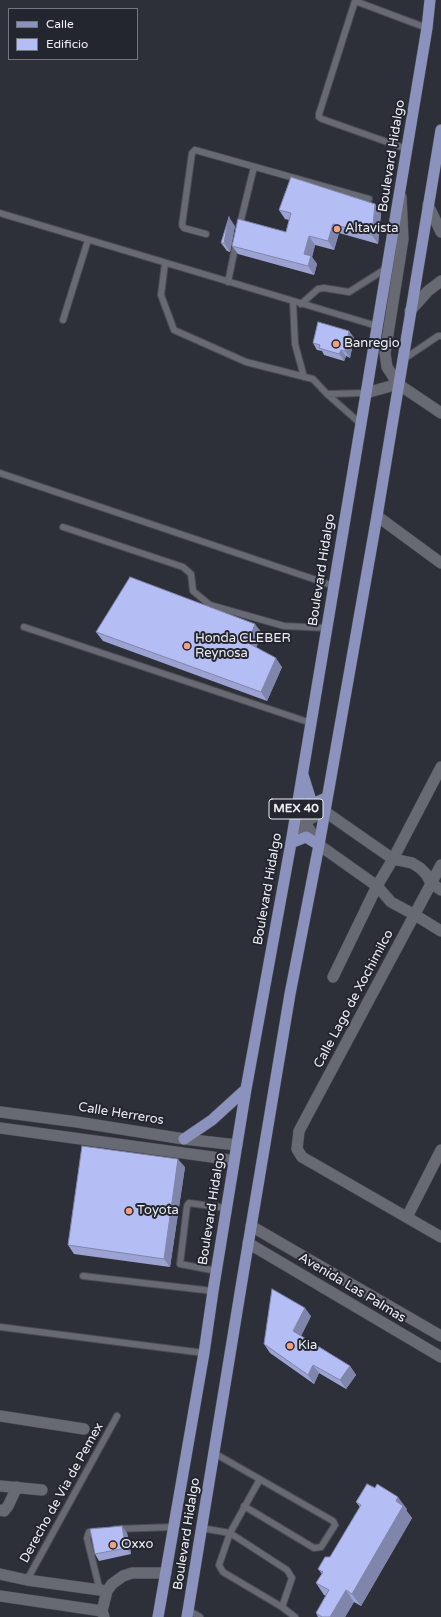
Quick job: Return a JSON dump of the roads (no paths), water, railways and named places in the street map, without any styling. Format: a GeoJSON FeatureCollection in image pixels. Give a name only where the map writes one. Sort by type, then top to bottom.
{"type":"FeatureCollection","features":[{"type":"Feature","properties":{"kind":"main road","name":"Boulevard Hidalgo"},"geometry":{"type":"LineString","coordinates":[[158,1617],[204,1353],[246,1089],[291,843],[427,28],[430,0]]}},
{"type":"Feature","properties":{"kind":"main road","name":"Boulevard Hidalgo"},"geometry":{"type":"LineString","coordinates":[[188,1614],[290,994],[319,845],[326,798],[377,516],[441,130]]}},
{"type":"Feature","properties":{"kind":"main road"},"geometry":{"type":"LineString","coordinates":[[302,772],[312,804],[326,798]]}},
{"type":"Feature","properties":{"kind":"main road"},"geometry":{"type":"LineString","coordinates":[[291,843],[306,837],[319,845]]}},
{"type":"Feature","properties":{"kind":"main road"},"geometry":{"type":"LineString","coordinates":[[184,1139],[212,1120],[246,1089]]}},
{"type":"Feature","properties":{"kind":"street"},"geometry":{"type":"LineString","coordinates":[[400,188],[403,240],[385,353],[387,367],[398,384],[441,413]]}},
{"type":"Feature","properties":{"kind":"street"},"geometry":{"type":"LineString","coordinates":[[428,205],[441,232]]}},
{"type":"Feature","properties":{"kind":"street"},"geometry":{"type":"LineString","coordinates":[[410,311],[428,291],[441,281]]}},
{"type":"Feature","properties":{"kind":"street"},"geometry":{"type":"LineString","coordinates":[[366,393],[398,384]]}},
{"type":"Feature","properties":{"kind":"street"},"geometry":{"type":"LineString","coordinates":[[377,516],[441,563]]}},
{"type":"Feature","properties":{"kind":"street"},"geometry":{"type":"LineString","coordinates":[[333,977],[377,886],[393,859],[441,767]]}},
{"type":"Feature","properties":{"kind":"street"},"geometry":{"type":"LineString","coordinates":[[302,772],[304,822],[319,845],[377,886],[391,902],[415,914],[441,931]]}},
{"type":"Feature","properties":{"kind":"street"},"geometry":{"type":"LineString","coordinates":[[291,843],[304,822],[324,811],[393,859],[412,863],[426,874],[431,883],[441,890]]}},
{"type":"Feature","properties":{"kind":"street","name":"Calle Lago de Xochimilco"},"geometry":{"type":"LineString","coordinates":[[407,1217],[302,1158],[297,1148],[299,1131],[441,865]]}},
{"type":"Feature","properties":{"kind":"street","name":"Calle Herreros"},"geometry":{"type":"LineString","coordinates":[[0,1112],[77,1122],[184,1139],[237,1145]]}},
{"type":"Feature","properties":{"kind":"street"},"geometry":{"type":"LineString","coordinates":[[0,1128],[234,1161]]}},
{"type":"Feature","properties":{"kind":"street"},"geometry":{"type":"LineString","coordinates":[[441,1150],[407,1217],[441,1237]]}},
{"type":"Feature","properties":{"kind":"street","name":"Avenida Las Palmas"},"geometry":{"type":"LineString","coordinates":[[251,1226],[441,1336]]}},
{"type":"Feature","properties":{"kind":"street","name":"Avenida Las Palmas"},"geometry":{"type":"LineString","coordinates":[[248,1242],[441,1357]]}},
{"type":"Feature","properties":{"kind":"street"},"geometry":{"type":"LineString","coordinates":[[285,1265],[294,1250]]}},
{"type":"Feature","properties":{"kind":"street"},"geometry":{"type":"LineString","coordinates":[[0,1416],[84,1429]]}},
{"type":"Feature","properties":{"kind":"street"},"geometry":{"type":"LineString","coordinates":[[0,1486],[42,1490]]}},
{"type":"Feature","properties":{"kind":"street"},"geometry":{"type":"LineString","coordinates":[[0,1510],[4,1511],[8,1506],[17,1487]]}},
{"type":"Feature","properties":{"kind":"street"},"geometry":{"type":"LineString","coordinates":[[0,1596],[103,1614],[104,1591],[123,1576],[132,1573],[166,1573]]}},
{"type":"Feature","properties":{"kind":"street"},"geometry":{"type":"LineString","coordinates":[[0,1574],[27,1580],[104,1591]]}},
{"type":"Feature","properties":{"kind":"lane"},"geometry":{"type":"LineString","coordinates":[[407,149],[322,119],[320,114],[355,1],[427,28]]}},
{"type":"Feature","properties":{"kind":"lane"},"geometry":{"type":"LineString","coordinates":[[206,234],[184,228],[182,225],[193,151],[195,150],[369,199]]}},
{"type":"Feature","properties":{"kind":"lane"},"geometry":{"type":"LineString","coordinates":[[228,282],[254,167]]}},
{"type":"Feature","properties":{"kind":"lane"},"geometry":{"type":"LineString","coordinates":[[0,213],[377,326]]}},
{"type":"Feature","properties":{"kind":"lane"},"geometry":{"type":"LineString","coordinates":[[63,320],[88,240]]}},
{"type":"Feature","properties":{"kind":"lane"},"geometry":{"type":"LineString","coordinates":[[165,263],[161,295],[174,330],[246,362],[313,379],[327,394],[361,424]]}},
{"type":"Feature","properties":{"kind":"lane"},"geometry":{"type":"LineString","coordinates":[[301,304],[318,289],[324,288],[349,292],[387,268]]}},
{"type":"Feature","properties":{"kind":"lane"},"geometry":{"type":"LineString","coordinates":[[293,302],[295,344],[304,377]]}},
{"type":"Feature","properties":{"kind":"lane"},"geometry":{"type":"LineString","coordinates":[[402,360],[438,336],[441,336]]}},
{"type":"Feature","properties":{"kind":"lane"},"geometry":{"type":"LineString","coordinates":[[327,394],[366,393]]}},
{"type":"Feature","properties":{"kind":"lane"},"geometry":{"type":"LineString","coordinates":[[0,473],[334,586]]}},
{"type":"Feature","properties":{"kind":"lane"},"geometry":{"type":"LineString","coordinates":[[63,527],[183,567],[191,574],[193,591],[210,605],[284,626],[327,628]]}},
{"type":"Feature","properties":{"kind":"lane"},"geometry":{"type":"LineString","coordinates":[[24,627],[311,722]]}},
{"type":"Feature","properties":{"kind":"lane"},"geometry":{"type":"LineString","coordinates":[[216,1271],[180,1264],[187,1206],[190,1203],[226,1208]]}},
{"type":"Feature","properties":{"kind":"lane"},"geometry":{"type":"LineString","coordinates":[[83,1276],[213,1291]]}},
{"type":"Feature","properties":{"kind":"lane"},"geometry":{"type":"LineString","coordinates":[[0,1327],[204,1353]]}},
{"type":"Feature","properties":{"kind":"lane","name":"Derecho de Via de Pemex"},"geometry":{"type":"LineString","coordinates":[[27,1580],[117,1416]]}},
{"type":"Feature","properties":{"kind":"lane"},"geometry":{"type":"LineString","coordinates":[[214,1453],[333,1521],[335,1525],[320,1547],[314,1548],[244,1506]]}},
{"type":"Feature","properties":{"kind":"lane"},"geometry":{"type":"LineString","coordinates":[[260,1479],[230,1533],[219,1565],[223,1572],[282,1606],[295,1617]]}},
{"type":"Feature","properties":{"kind":"lane"},"geometry":{"type":"LineString","coordinates":[[104,1591],[87,1538],[89,1532],[113,1529],[174,1527]]}},
{"type":"Feature","properties":{"kind":"lane"},"geometry":{"type":"LineString","coordinates":[[202,1528],[230,1533],[287,1570],[292,1578],[282,1606]]}},
{"type":"Feature","properties":{"kind":"lane"},"geometry":{"type":"LineString","coordinates":[[188,1614],[200,1617]]}},
{"type":"Feature","properties":{"kind":"place","name":"Altavista"},"geometry":{"type":"Point","coordinates":[337,229]}},
{"type":"Feature","properties":{"kind":"place","name":"Banregio"},"geometry":{"type":"Point","coordinates":[336,344]}},
{"type":"Feature","properties":{"kind":"place","name":"Honda CLEBER Reynosa"},"geometry":{"type":"Point","coordinates":[187,646]}},
{"type":"Feature","properties":{"kind":"place","name":"Toyota"},"geometry":{"type":"Point","coordinates":[129,1211]}},
{"type":"Feature","properties":{"kind":"place","name":"Kia"},"geometry":{"type":"Point","coordinates":[290,1346]}},
{"type":"Feature","properties":{"kind":"place","name":"Oxxo"},"geometry":{"type":"Point","coordinates":[113,1545]}}]}
